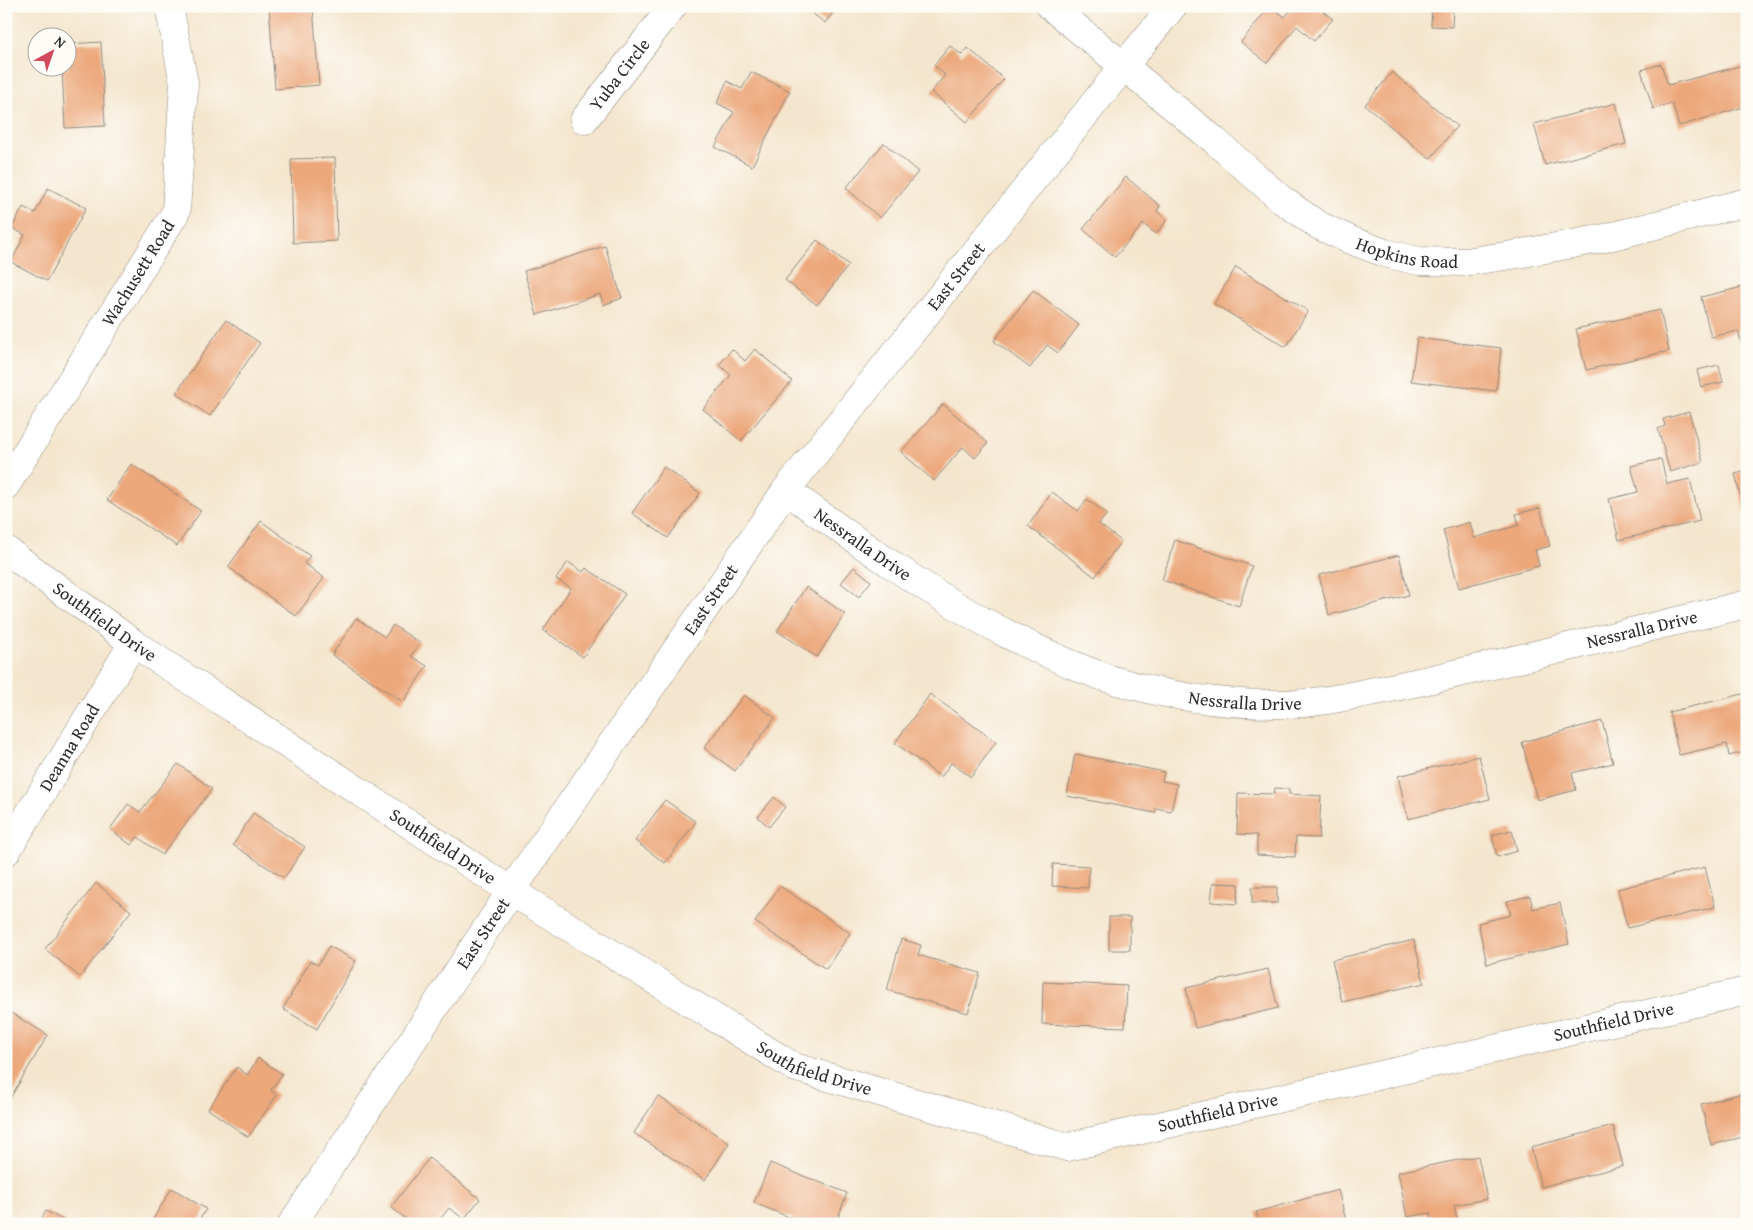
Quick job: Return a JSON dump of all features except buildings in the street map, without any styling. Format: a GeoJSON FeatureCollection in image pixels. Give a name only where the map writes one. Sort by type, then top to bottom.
{"type":"FeatureCollection","features":[{"type":"Feature","properties":{"kind":"street","name":"Wachusett Road"},"geometry":{"type":"LineString","coordinates":[[6,484],[176,212],[184,83],[169,6]]}},
{"type":"Feature","properties":{"kind":"street","name":"Yuba Circle"},"geometry":{"type":"LineString","coordinates":[[584,120],[673,6]]}},
{"type":"Feature","properties":{"kind":"street","name":"Hopkins Road"},"geometry":{"type":"LineString","coordinates":[[1050,6],[1214,140],[1282,200],[1318,226],[1376,250],[1419,261],[1465,262],[1559,247],[1650,227],[1747,202]]}},
{"type":"Feature","properties":{"kind":"street","name":"East Street"},"geometry":{"type":"LineString","coordinates":[[292,1224],[511,890],[786,490],[1173,6]]}},
{"type":"Feature","properties":{"kind":"street","name":"Nessralla Drive"},"geometry":{"type":"LineString","coordinates":[[786,490],[882,559],[932,591],[990,625],[1048,655],[1110,678],[1167,693],[1225,702],[1284,704],[1324,701],[1372,692],[1449,676],[1747,604]]}},
{"type":"Feature","properties":{"kind":"street","name":"Southfield Drive"},"geometry":{"type":"LineString","coordinates":[[6,550],[133,643],[511,890],[794,1067],[1067,1147],[1747,991]]}},
{"type":"Feature","properties":{"kind":"street","name":"Deanna Road"},"geometry":{"type":"LineString","coordinates":[[6,852],[133,643]]}}]}
